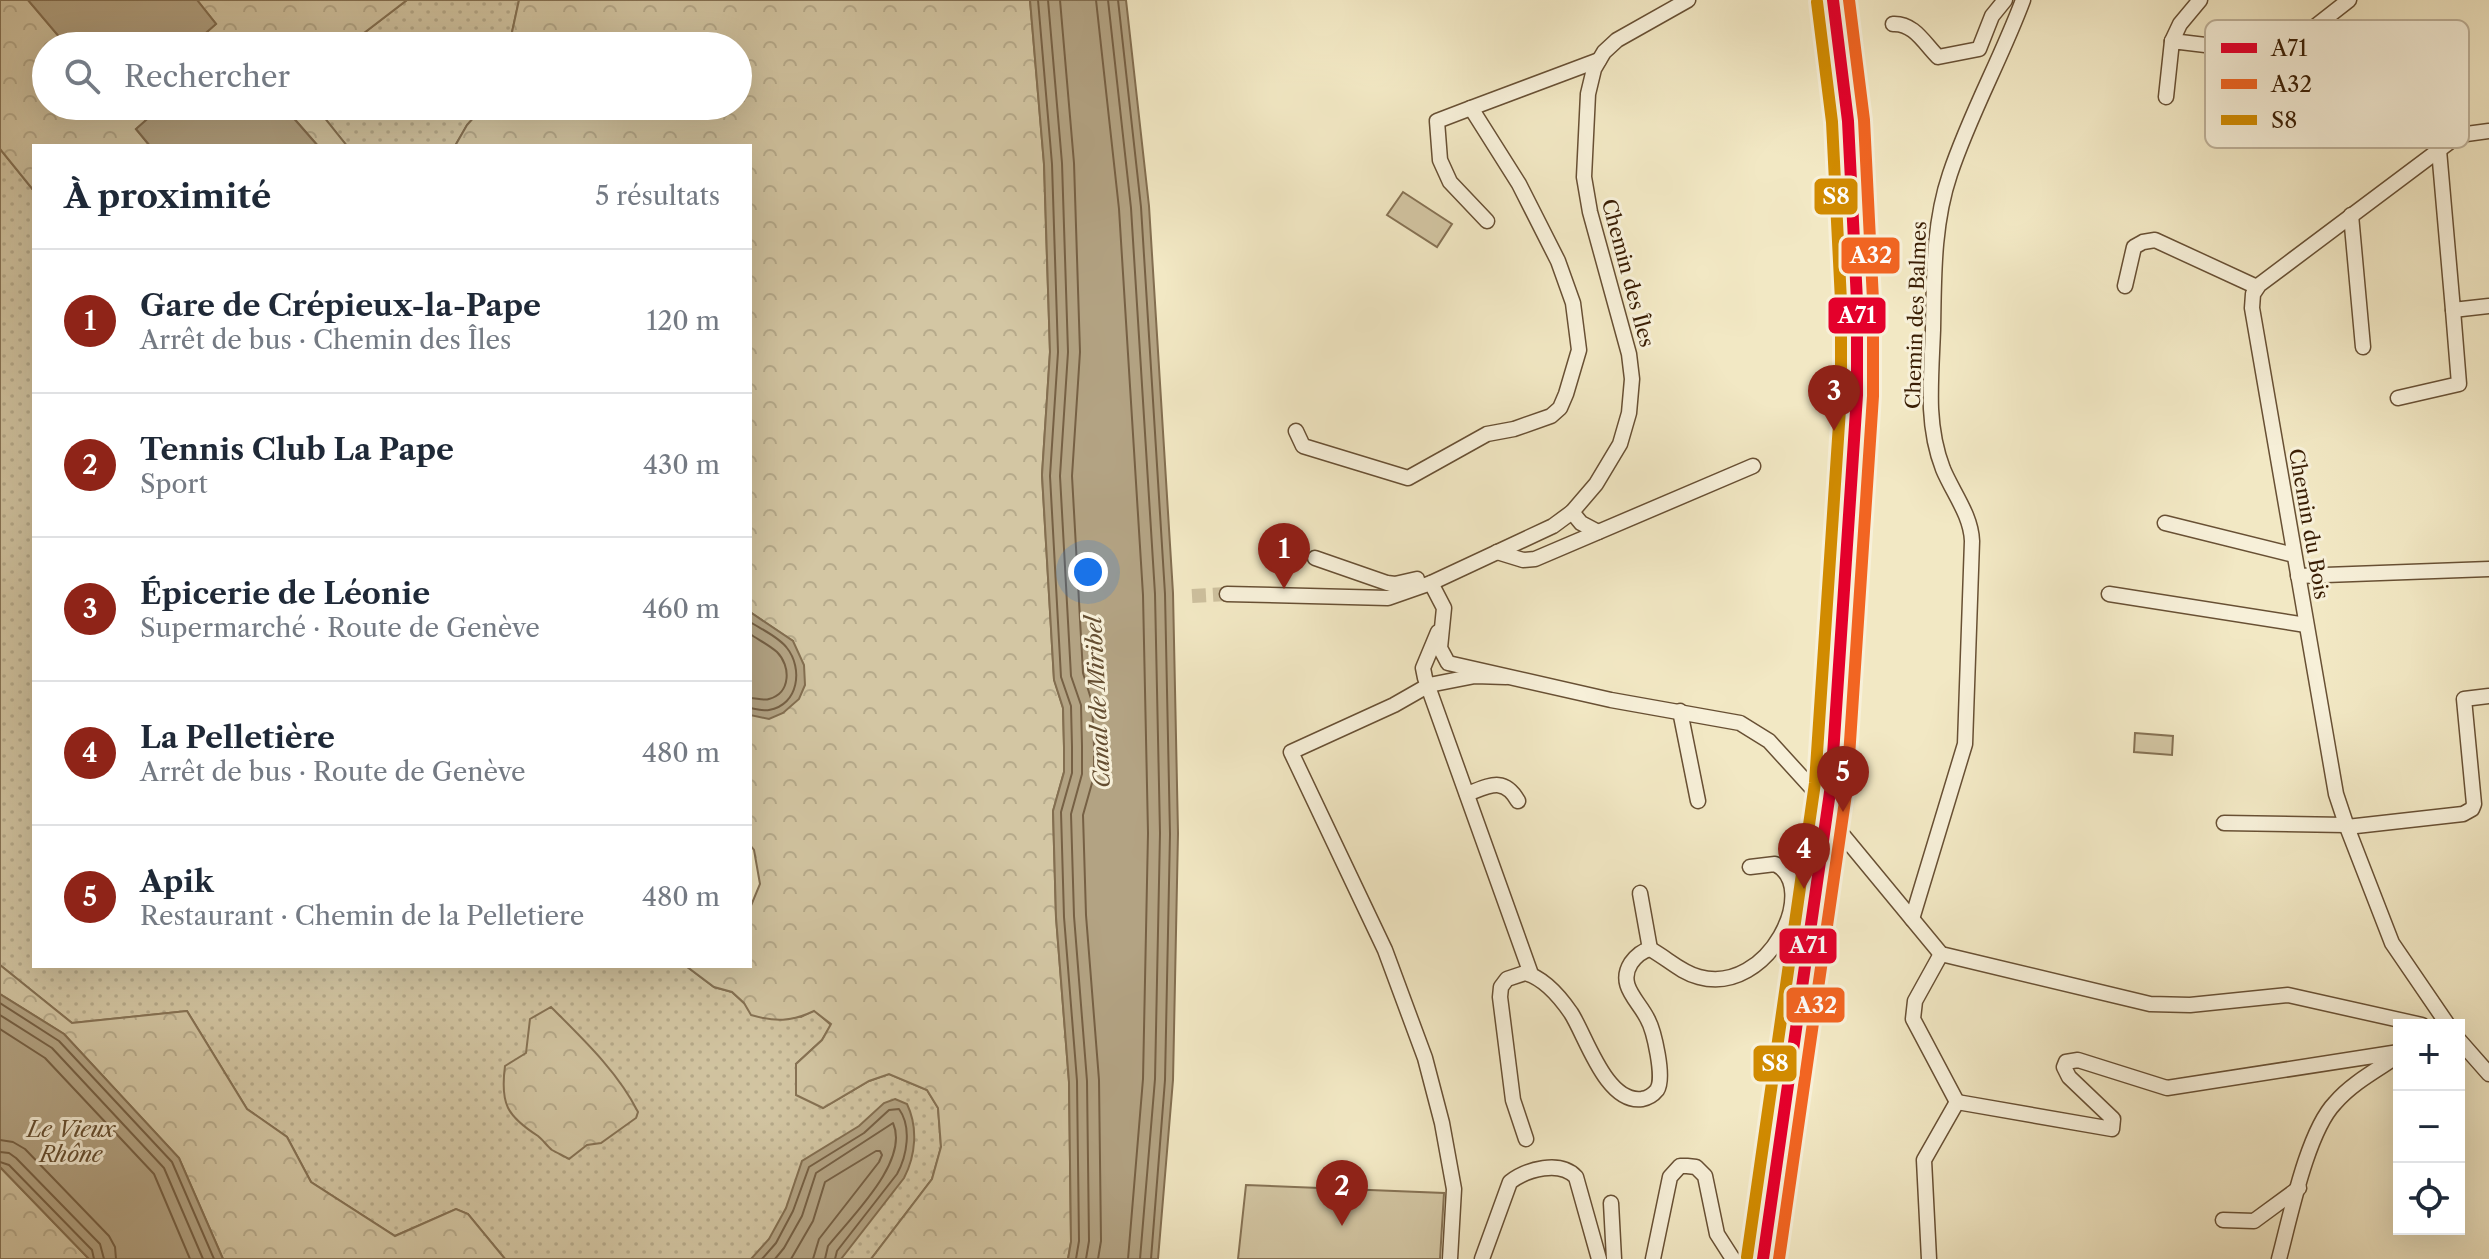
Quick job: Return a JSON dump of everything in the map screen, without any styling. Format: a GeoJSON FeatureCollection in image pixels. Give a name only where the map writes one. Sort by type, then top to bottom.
{"type":"FeatureCollection","features":[{"type":"Feature","properties":{"kind":"main road"},"geometry":{"type":"LineString","coordinates":[[1763,1259],[1828,809],[1857,395],[1857,317],[1848,121],[1833,0]]}},
{"type":"Feature","properties":{"kind":"street"},"geometry":{"type":"LineString","coordinates":[[1487,221],[1450,182],[1440,160],[1437,121],[1599,60],[1617,40],[1688,0]]}},
{"type":"Feature","properties":{"kind":"street"},"geometry":{"type":"LineString","coordinates":[[1893,24],[1905,23],[1911,27],[1938,57],[1979,49],[1992,16],[2005,0]]}},
{"type":"Feature","properties":{"kind":"street","name":"Chemin des Balmes"},"geometry":{"type":"LineString","coordinates":[[1912,919],[1965,744],[1972,541],[1968,518],[1942,467],[1931,409],[1934,258],[1939,213],[1949,175],[2006,47],[2023,0]]}},
{"type":"Feature","properties":{"kind":"street"},"geometry":{"type":"LineString","coordinates":[[2166,97],[2172,41],[2180,24],[2200,0]]}},
{"type":"Feature","properties":{"kind":"street"},"geometry":{"type":"LineString","coordinates":[[2323,20],[2349,0]]}},
{"type":"Feature","properties":{"kind":"street"},"geometry":{"type":"LineString","coordinates":[[2172,41],[2205,45]]}},
{"type":"Feature","properties":{"kind":"street","name":"Chemin des Îles"},"geometry":{"type":"LineString","coordinates":[[1227,594],[1388,598],[1434,581],[1553,526],[1572,512],[1596,484],[1620,444],[1629,413],[1632,379],[1629,354],[1590,212],[1584,177],[1588,94],[1599,60]]}},
{"type":"Feature","properties":{"kind":"street"},"geometry":{"type":"LineString","coordinates":[[1296,431],[1303,446],[1408,478],[1487,434],[1514,429],[1551,416],[1560,408],[1579,350],[1573,303],[1558,261],[1519,184],[1471,108]]}},
{"type":"Feature","properties":{"kind":"street"},"geometry":{"type":"LineString","coordinates":[[2469,134],[2489,131]]}},
{"type":"Feature","properties":{"kind":"street"},"geometry":{"type":"LineString","coordinates":[[2125,286],[2134,247],[2155,240],[2257,287],[2442,148]]}},
{"type":"Feature","properties":{"kind":"street"},"geometry":{"type":"LineString","coordinates":[[2398,398],[2459,384],[2439,150]]}},
{"type":"Feature","properties":{"kind":"street"},"geometry":{"type":"LineString","coordinates":[[2351,215],[2363,347]]}},
{"type":"Feature","properties":{"kind":"street","name":"Chemin du Bois"},"geometry":{"type":"LineString","coordinates":[[2257,287],[2252,308],[2332,775],[2346,826],[2392,943],[2444,1019]]}},
{"type":"Feature","properties":{"kind":"street"},"geometry":{"type":"LineString","coordinates":[[2453,310],[2489,306]]}},
{"type":"Feature","properties":{"kind":"street"},"geometry":{"type":"LineString","coordinates":[[1497,552],[1523,560],[1535,559],[1753,466]]}},
{"type":"Feature","properties":{"kind":"street"},"geometry":{"type":"LineString","coordinates":[[1572,512],[1581,523],[1598,532]]}},
{"type":"Feature","properties":{"kind":"street"},"geometry":{"type":"LineString","coordinates":[[2165,523],[2294,555]]}},
{"type":"Feature","properties":{"kind":"street"},"geometry":{"type":"LineString","coordinates":[[1315,558],[1387,583],[1421,579],[1434,581],[1444,608],[1440,648],[1452,668],[1449,679]]}},
{"type":"Feature","properties":{"kind":"street"},"geometry":{"type":"LineString","coordinates":[[2298,576],[2489,569]]}},
{"type":"Feature","properties":{"kind":"street"},"geometry":{"type":"LineString","coordinates":[[2109,594],[2306,625]]}},
{"type":"Feature","properties":{"kind":"street"},"geometry":{"type":"LineString","coordinates":[[1443,624],[1423,668],[1425,678],[1531,974],[1563,1002],[1611,1085],[1630,1098],[1639,1100],[1649,1097],[1660,1083],[1660,1074],[1652,1028],[1629,991],[1626,980],[1628,969],[1635,957],[1650,949],[1698,977],[1733,977],[1765,959],[1774,947],[1792,905],[1790,882],[1787,872],[1775,864],[1750,867]]}},
{"type":"Feature","properties":{"kind":"street"},"geometry":{"type":"LineString","coordinates":[[1423,668],[1431,663],[1448,663],[1457,667],[1483,669],[1506,677],[1726,719],[1757,731],[1820,797],[1941,954],[2150,1004],[2190,1005],[2288,995],[2395,1019]]}},
{"type":"Feature","properties":{"kind":"street"},"geometry":{"type":"LineString","coordinates":[[1450,1259],[1454,1189],[1442,1123],[1425,1058],[1385,950],[1291,752],[1394,705],[1429,685],[1475,676],[1506,677]]}},
{"type":"Feature","properties":{"kind":"street"},"geometry":{"type":"LineString","coordinates":[[2224,823],[2346,826],[2463,814],[2474,804],[2464,699],[2489,696]]}},
{"type":"Feature","properties":{"kind":"street"},"geometry":{"type":"LineString","coordinates":[[1680,711],[1698,801]]}},
{"type":"Feature","properties":{"kind":"street"},"geometry":{"type":"LineString","coordinates":[[1467,794],[1501,785],[1513,791],[1518,801]]}},
{"type":"Feature","properties":{"kind":"street"},"geometry":{"type":"LineString","coordinates":[[1640,893],[1650,949]]}},
{"type":"Feature","properties":{"kind":"street"},"geometry":{"type":"LineString","coordinates":[[1792,905],[1814,909]]}},
{"type":"Feature","properties":{"kind":"street"},"geometry":{"type":"LineString","coordinates":[[1941,954],[1915,1001],[1913,1019],[1957,1102]]}},
{"type":"Feature","properties":{"kind":"street"},"geometry":{"type":"LineString","coordinates":[[1526,1139],[1513,1100],[1500,997],[1501,987],[1507,979],[1518,973],[1531,974]]}},
{"type":"Feature","properties":{"kind":"street"},"geometry":{"type":"LineString","coordinates":[[2465,1048],[2489,1074]]}},
{"type":"Feature","properties":{"kind":"street"},"geometry":{"type":"LineString","coordinates":[[1957,1102],[2112,1129],[2113,1119],[2069,1077],[2064,1067],[2066,1062],[2078,1060],[2167,1088],[2393,1055]]}},
{"type":"Feature","properties":{"kind":"street"},"geometry":{"type":"LineString","coordinates":[[2279,1259],[2316,1131],[2333,1105],[2348,1090],[2393,1058]]}},
{"type":"Feature","properties":{"kind":"street"},"geometry":{"type":"LineString","coordinates":[[1929,1259],[1924,1160],[1957,1102]]}},
{"type":"Feature","properties":{"kind":"street"},"geometry":{"type":"LineString","coordinates":[[1653,1259],[1670,1177],[1680,1166],[1687,1166],[1696,1167],[1705,1176],[1714,1227],[1733,1259]]}},
{"type":"Feature","properties":{"kind":"street"},"geometry":{"type":"LineString","coordinates":[[1482,1259],[1510,1182],[1517,1176],[1550,1167],[1564,1168],[1576,1177],[1599,1259]]}},
{"type":"Feature","properties":{"kind":"street"},"geometry":{"type":"LineString","coordinates":[[2223,1220],[2254,1221],[2299,1188]]}},
{"type":"Feature","properties":{"kind":"street"},"geometry":{"type":"LineString","coordinates":[[1611,1203],[1614,1259]]}},
{"type":"Feature","properties":{"kind":"green space"},"geometry":{"type":"Polygon","coordinates":[[[0,0],[28,0],[55,32],[32,32],[32,120],[146,120],[136,129],[148,144],[32,144],[32,189],[0,149],[0,0]]]}},
{"type":"Feature","properties":{"kind":"green space"},"geometry":{"type":"Polygon","coordinates":[[[197,0],[407,0],[365,32],[207,32],[216,24],[197,0]]]}},
{"type":"Feature","properties":{"kind":"green space"},"geometry":{"type":"Polygon","coordinates":[[[407,0],[519,0],[512,32],[365,32],[407,0]]]}},
{"type":"Feature","properties":{"kind":"green space"},"geometry":{"type":"Polygon","coordinates":[[[519,0],[1030,0],[1044,164],[1050,352],[1042,475],[1054,679],[1063,708],[1064,772],[1053,811],[1056,917],[1069,1082],[1071,1242],[1068,1259],[871,1259],[932,1179],[941,1147],[938,1108],[927,1090],[889,1074],[869,1081],[823,1108],[796,1095],[796,1064],[822,1040],[831,1024],[814,1011],[783,1020],[751,1015],[732,992],[714,987],[689,968],[752,968],[752,903],[760,884],[752,848],[752,712],[793,641],[752,613],[752,144],[456,144],[471,120],[752,120],[752,32],[512,32],[519,0]]]}},
{"type":"Feature","properties":{"kind":"green space"},"geometry":{"type":"Polygon","coordinates":[[[295,120],[326,120],[345,144],[316,144],[295,120]]]}},
{"type":"Feature","properties":{"kind":"green space"},"geometry":{"type":"Polygon","coordinates":[[[326,120],[471,120],[456,144],[345,144],[326,120]]]}},
{"type":"Feature","properties":{"kind":"green space"},"geometry":{"type":"Polygon","coordinates":[[[0,149],[32,189],[32,968],[689,968],[714,987],[732,992],[744,1003],[801,1017],[814,1010],[831,1025],[822,1040],[796,1064],[823,1108],[869,1081],[889,1074],[927,1090],[938,1108],[941,1147],[932,1179],[871,1259],[505,1259],[468,1214],[456,1209],[395,1236],[311,1182],[287,1137],[247,1109],[187,1011],[72,1023],[0,965],[0,149]]]}},
{"type":"Feature","properties":{"kind":"green space"},"geometry":{"type":"Polygon","coordinates":[[[1403,192],[1452,224],[1437,247],[1387,215],[1403,192]]]}},
{"type":"Feature","properties":{"kind":"green space"},"geometry":{"type":"Polygon","coordinates":[[[2135,733],[2173,736],[2172,755],[2134,752],[2135,733]]]}},
{"type":"Feature","properties":{"kind":"green space"},"geometry":{"type":"Polygon","coordinates":[[[0,965],[72,1023],[187,1011],[247,1109],[287,1137],[311,1182],[395,1236],[456,1209],[468,1214],[505,1259],[223,1259],[179,1158],[64,1034],[0,994],[0,965]]]}},
{"type":"Feature","properties":{"kind":"green space"},"geometry":{"type":"Polygon","coordinates":[[[551,1007],[610,1070],[638,1112],[636,1118],[601,1143],[587,1145],[569,1159],[552,1150],[519,1122],[505,1100],[505,1066],[526,1053],[530,1019],[551,1007]]]}},
{"type":"Feature","properties":{"kind":"green space"},"geometry":{"type":"Polygon","coordinates":[[[0,1167],[89,1259],[0,1259],[0,1167]]]}},
{"type":"Feature","properties":{"kind":"green space"},"geometry":{"type":"Polygon","coordinates":[[[1246,1185],[1444,1193],[1440,1259],[1238,1259],[1246,1185]]]}},
{"type":"Feature","properties":{"kind":"water"},"geometry":{"type":"Polygon","coordinates":[[[28,0],[197,0],[216,24],[207,32],[55,32],[28,0]]]}},
{"type":"Feature","properties":{"kind":"water","name":"Canal de Miribel"},"geometry":{"type":"Polygon","coordinates":[[[1030,0],[1126,0],[1149,206],[1173,593],[1178,833],[1173,1080],[1158,1259],[1068,1259],[1071,1242],[1069,1082],[1056,917],[1053,811],[1064,772],[1063,708],[1054,680],[1042,475],[1050,352],[1044,164],[1030,0]]]}},
{"type":"Feature","properties":{"kind":"water"},"geometry":{"type":"Polygon","coordinates":[[[146,120],[295,120],[316,144],[148,144],[136,129],[146,120]]]}},
{"type":"Feature","properties":{"kind":"water"},"geometry":{"type":"Polygon","coordinates":[[[752,613],[793,641],[804,665],[805,685],[799,699],[783,713],[769,719],[752,715],[752,613]]]}},
{"type":"Feature","properties":{"kind":"water","name":"Le Vieux Rhône"},"geometry":{"type":"Polygon","coordinates":[[[0,994],[64,1034],[179,1158],[223,1259],[89,1259],[0,1167],[0,994]]]}},
{"type":"Feature","properties":{"kind":"water"},"geometry":{"type":"Polygon","coordinates":[[[895,1099],[907,1104],[913,1122],[913,1151],[908,1169],[841,1259],[751,1259],[769,1239],[786,1208],[802,1161],[859,1126],[884,1103],[895,1099]]]}},
{"type":"Feature","properties":{"kind":"tunnel"},"geometry":{"type":"LineString","coordinates":[[1192,596],[1227,594]]}},
{"type":"Feature","properties":{"kind":"transit line","name":"A71"},"geometry":{"type":"LineString","coordinates":[[1763,1259],[1831,785],[1857,395],[1857,301],[1848,121],[1833,0]]}},
{"type":"Feature","properties":{"kind":"transit line","name":"A32"},"geometry":{"type":"LineString","coordinates":[[1779,1259],[1847,787],[1873,396],[1873,300],[1864,120],[1849,0]]}},
{"type":"Feature","properties":{"kind":"transit line","name":"S8"},"geometry":{"type":"LineString","coordinates":[[1747,1257],[1815,783],[1841,394],[1841,301],[1832,122],[1817,2]]}},
{"type":"Feature","properties":{"kind":"place","name":"Épicerie de Léonie"},"geometry":{"type":"Point","coordinates":[1834,431]}},
{"type":"Feature","properties":{"kind":"place","name":"Gare de Crépieux-la-Pape"},"geometry":{"type":"Point","coordinates":[1284,589]}},
{"type":"Feature","properties":{"kind":"place","name":"Apik"},"geometry":{"type":"Point","coordinates":[1843,812]}},
{"type":"Feature","properties":{"kind":"place","name":"La Pelletière"},"geometry":{"type":"Point","coordinates":[1804,889]}},
{"type":"Feature","properties":{"kind":"place","name":"Tennis Club La Pape"},"geometry":{"type":"Point","coordinates":[1342,1226]}}]}
